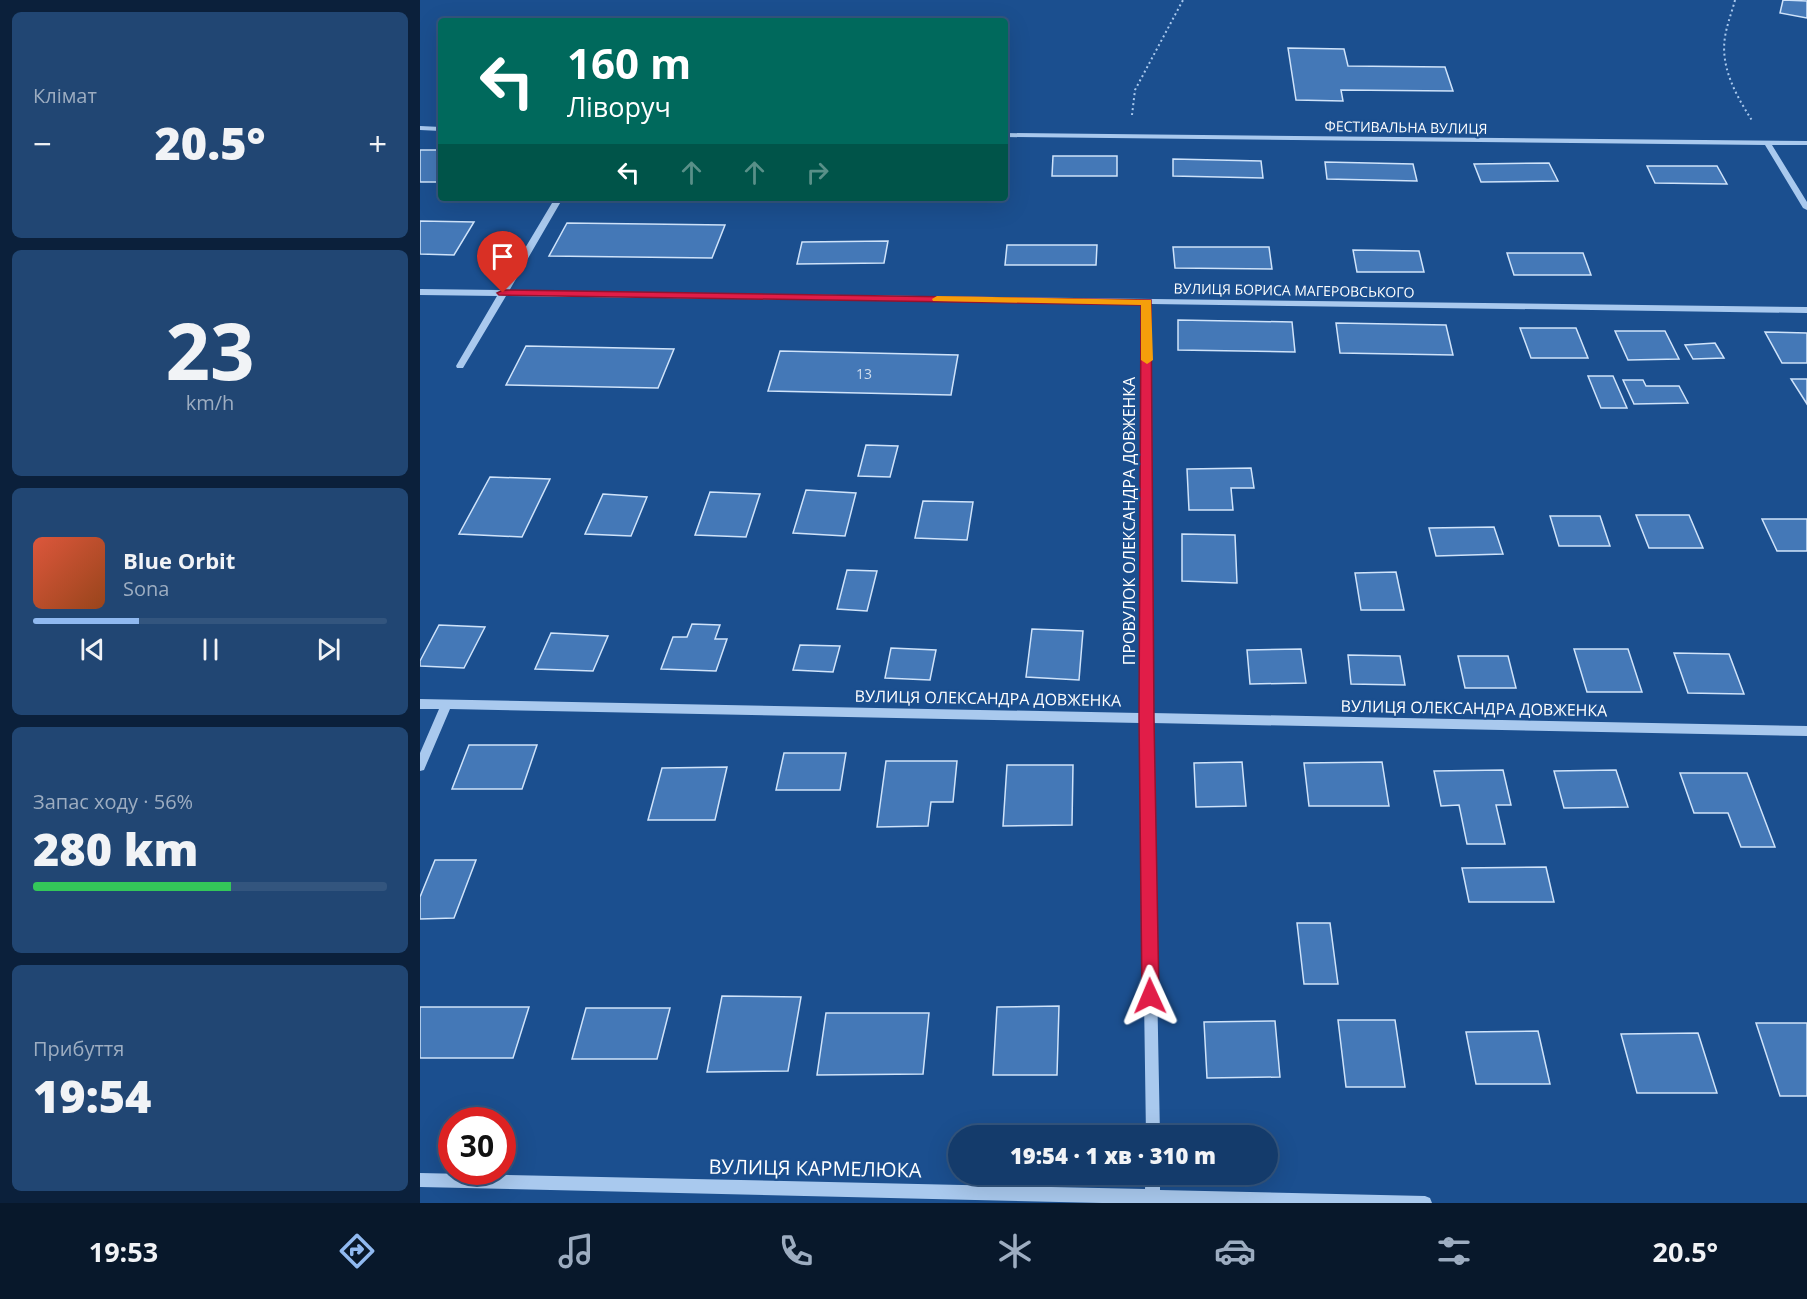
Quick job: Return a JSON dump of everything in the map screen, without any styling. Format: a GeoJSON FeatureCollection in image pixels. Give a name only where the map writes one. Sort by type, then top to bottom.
{"type":"FeatureCollection","features":[{"type":"Feature","properties":{"kind":"street"},"geometry":{"type":"LineString","coordinates":[[420,128],[438,129]]}},
{"type":"Feature","properties":{"kind":"street","name":"ФЕСТИВАЛЬНА ВУЛИЦЯ"},"geometry":{"type":"LineString","coordinates":[[1008,135],[1807,143]]}},
{"type":"Feature","properties":{"kind":"street"},"geometry":{"type":"LineString","coordinates":[[1767,142],[1807,207]]}},
{"type":"Feature","properties":{"kind":"street"},"geometry":{"type":"LineString","coordinates":[[460,366],[558,201]]}},
{"type":"Feature","properties":{"kind":"street","name":"ВУЛИЦЯ БОРИСА МАГЕРОВСЬКОГО"},"geometry":{"type":"LineString","coordinates":[[420,292],[1807,310]]}},
{"type":"Feature","properties":{"kind":"street","name":"ПРОВУЛОК ОЛЕКСАНДРА ДОВЖЕНКА"},"geometry":{"type":"LineString","coordinates":[[1147,302],[1146,718],[1153,1125]]}},
{"type":"Feature","properties":{"kind":"street","name":"ВУЛИЦЯ ОЛЕКСАНДРА ДОВЖЕНКА"},"geometry":{"type":"LineString","coordinates":[[420,704],[1807,730]]}},
{"type":"Feature","properties":{"kind":"street"},"geometry":{"type":"LineString","coordinates":[[420,766],[447,704]]}},
{"type":"Feature","properties":{"kind":"street","name":"ВУЛИЦЯ КАРМЕЛЮКА"},"geometry":{"type":"LineString","coordinates":[[420,1180],[1153,1200],[1425,1203]]}},
{"type":"Feature","properties":{"kind":"path"},"geometry":{"type":"LineString","coordinates":[[1144,136],[1132,119],[1134,90],[1183,0]]}},
{"type":"Feature","properties":{"kind":"path"},"geometry":{"type":"LineString","coordinates":[[1735,0],[1724,39],[1724,58],[1736,95],[1767,142]]}},
{"type":"Feature","properties":{"kind":"building"},"geometry":{"type":"Polygon","coordinates":[[[1783,0],[1807,1],[1807,18],[1780,13],[1783,0]]]}},
{"type":"Feature","properties":{"kind":"building"},"geometry":{"type":"Polygon","coordinates":[[[1288,48],[1344,49],[1348,66],[1445,67],[1453,91],[1341,90],[1343,101],[1296,100],[1288,48]]]}},
{"type":"Feature","properties":{"kind":"building"},"geometry":{"type":"Polygon","coordinates":[[[420,150],[438,150],[438,182],[420,182],[420,150]]]}},
{"type":"Feature","properties":{"kind":"building"},"geometry":{"type":"Polygon","coordinates":[[[1053,156],[1117,156],[1117,176],[1052,176],[1053,156]]]}},
{"type":"Feature","properties":{"kind":"building"},"geometry":{"type":"Polygon","coordinates":[[[1173,159],[1261,161],[1263,178],[1173,176],[1173,159]]]}},
{"type":"Feature","properties":{"kind":"building"},"geometry":{"type":"Polygon","coordinates":[[[1325,162],[1413,164],[1417,181],[1327,179],[1325,162]]]}},
{"type":"Feature","properties":{"kind":"building"},"geometry":{"type":"Polygon","coordinates":[[[1549,163],[1558,181],[1481,182],[1474,164],[1549,163]]]}},
{"type":"Feature","properties":{"kind":"building"},"geometry":{"type":"Polygon","coordinates":[[[1647,166],[1717,166],[1727,184],[1655,183],[1647,166]]]}},
{"type":"Feature","properties":{"kind":"building"},"geometry":{"type":"Polygon","coordinates":[[[420,221],[474,222],[454,255],[420,254],[420,221]]]}},
{"type":"Feature","properties":{"kind":"building"},"geometry":{"type":"Polygon","coordinates":[[[567,223],[725,225],[712,258],[549,256],[567,223]]]}},
{"type":"Feature","properties":{"kind":"building"},"geometry":{"type":"Polygon","coordinates":[[[888,241],[884,263],[797,264],[802,242],[888,241]]]}},
{"type":"Feature","properties":{"kind":"building"},"geometry":{"type":"Polygon","coordinates":[[[1007,245],[1097,245],[1096,265],[1005,265],[1007,245]]]}},
{"type":"Feature","properties":{"kind":"building"},"geometry":{"type":"Polygon","coordinates":[[[1173,247],[1269,247],[1272,269],[1175,268],[1173,247]]]}},
{"type":"Feature","properties":{"kind":"building"},"geometry":{"type":"Polygon","coordinates":[[[1353,250],[1419,251],[1424,272],[1357,272],[1353,250]]]}},
{"type":"Feature","properties":{"kind":"building"},"geometry":{"type":"Polygon","coordinates":[[[1507,253],[1583,253],[1591,275],[1514,275],[1507,253]]]}},
{"type":"Feature","properties":{"kind":"building"},"geometry":{"type":"Polygon","coordinates":[[[1178,320],[1292,322],[1295,352],[1178,350],[1178,320]]]}},
{"type":"Feature","properties":{"kind":"building"},"geometry":{"type":"Polygon","coordinates":[[[1336,323],[1446,325],[1453,355],[1340,353],[1336,323]]]}},
{"type":"Feature","properties":{"kind":"building"},"geometry":{"type":"Polygon","coordinates":[[[1520,328],[1576,328],[1588,358],[1531,358],[1520,328]]]}},
{"type":"Feature","properties":{"kind":"building"},"geometry":{"type":"Polygon","coordinates":[[[1615,331],[1665,331],[1679,359],[1628,360],[1615,331]]]}},
{"type":"Feature","properties":{"kind":"building"},"geometry":{"type":"Polygon","coordinates":[[[1765,332],[1807,333],[1807,363],[1782,363],[1765,332]]]}},
{"type":"Feature","properties":{"kind":"building"},"geometry":{"type":"Polygon","coordinates":[[[1715,343],[1724,358],[1693,359],[1685,345],[1715,343]]]}},
{"type":"Feature","properties":{"kind":"building"},"geometry":{"type":"Polygon","coordinates":[[[526,346],[674,349],[658,388],[506,385],[526,346]]]}},
{"type":"Feature","properties":{"kind":"building"},"geometry":{"type":"Polygon","coordinates":[[[780,351],[958,355],[951,395],[768,391],[780,351]]]}},
{"type":"Feature","properties":{"kind":"building"},"geometry":{"type":"Polygon","coordinates":[[[1588,376],[1613,376],[1627,408],[1601,408],[1588,376]]]}},
{"type":"Feature","properties":{"kind":"building"},"geometry":{"type":"Polygon","coordinates":[[[1791,379],[1807,379],[1807,404],[1791,379]]]}},
{"type":"Feature","properties":{"kind":"building"},"geometry":{"type":"Polygon","coordinates":[[[1623,380],[1643,380],[1646,386],[1679,386],[1688,403],[1634,404],[1623,380]]]}},
{"type":"Feature","properties":{"kind":"building"},"geometry":{"type":"Polygon","coordinates":[[[866,445],[898,446],[890,477],[858,476],[866,445]]]}},
{"type":"Feature","properties":{"kind":"building"},"geometry":{"type":"Polygon","coordinates":[[[1251,468],[1254,488],[1231,488],[1233,510],[1189,510],[1187,469],[1251,468]]]}},
{"type":"Feature","properties":{"kind":"building"},"geometry":{"type":"Polygon","coordinates":[[[490,477],[550,479],[522,537],[459,534],[490,477]]]}},
{"type":"Feature","properties":{"kind":"building"},"geometry":{"type":"Polygon","coordinates":[[[806,490],[856,493],[845,536],[793,533],[806,490]]]}},
{"type":"Feature","properties":{"kind":"building"},"geometry":{"type":"Polygon","coordinates":[[[710,492],[760,494],[746,537],[695,535],[710,492]]]}},
{"type":"Feature","properties":{"kind":"building"},"geometry":{"type":"Polygon","coordinates":[[[603,494],[647,497],[631,536],[585,534],[603,494]]]}},
{"type":"Feature","properties":{"kind":"building"},"geometry":{"type":"Polygon","coordinates":[[[923,501],[973,502],[967,540],[915,538],[923,501]]]}},
{"type":"Feature","properties":{"kind":"building"},"geometry":{"type":"Polygon","coordinates":[[[1636,515],[1689,515],[1703,548],[1649,548],[1636,515]]]}},
{"type":"Feature","properties":{"kind":"building"},"geometry":{"type":"Polygon","coordinates":[[[1550,516],[1600,516],[1610,546],[1559,546],[1550,516]]]}},
{"type":"Feature","properties":{"kind":"building"},"geometry":{"type":"Polygon","coordinates":[[[1762,519],[1807,519],[1807,551],[1777,551],[1762,519]]]}},
{"type":"Feature","properties":{"kind":"building"},"geometry":{"type":"Polygon","coordinates":[[[1494,527],[1503,554],[1436,556],[1429,528],[1494,527]]]}},
{"type":"Feature","properties":{"kind":"building"},"geometry":{"type":"Polygon","coordinates":[[[1182,534],[1235,535],[1237,583],[1182,581],[1182,534]]]}},
{"type":"Feature","properties":{"kind":"building"},"geometry":{"type":"Polygon","coordinates":[[[847,570],[877,571],[867,611],[837,609],[847,570]]]}},
{"type":"Feature","properties":{"kind":"building"},"geometry":{"type":"Polygon","coordinates":[[[1396,572],[1404,610],[1361,610],[1355,573],[1396,572]]]}},
{"type":"Feature","properties":{"kind":"building"},"geometry":{"type":"Polygon","coordinates":[[[692,624],[720,625],[715,639],[727,639],[716,671],[661,669],[673,637],[687,637],[692,624]]]}},
{"type":"Feature","properties":{"kind":"building"},"geometry":{"type":"Polygon","coordinates":[[[439,625],[485,627],[464,668],[420,666],[420,661],[439,625]]]}},
{"type":"Feature","properties":{"kind":"building"},"geometry":{"type":"Polygon","coordinates":[[[1032,629],[1083,631],[1079,680],[1026,677],[1032,629]]]}},
{"type":"Feature","properties":{"kind":"building"},"geometry":{"type":"Polygon","coordinates":[[[551,633],[608,636],[593,671],[535,669],[551,633]]]}},
{"type":"Feature","properties":{"kind":"building"},"geometry":{"type":"Polygon","coordinates":[[[800,645],[840,646],[833,672],[793,670],[800,645]]]}},
{"type":"Feature","properties":{"kind":"building"},"geometry":{"type":"Polygon","coordinates":[[[891,648],[936,650],[930,680],[885,678],[891,648]]]}},
{"type":"Feature","properties":{"kind":"building"},"geometry":{"type":"Polygon","coordinates":[[[1301,649],[1306,683],[1250,684],[1247,650],[1301,649]]]}},
{"type":"Feature","properties":{"kind":"building"},"geometry":{"type":"Polygon","coordinates":[[[1574,649],[1628,649],[1642,692],[1587,692],[1574,649]]]}},
{"type":"Feature","properties":{"kind":"building"},"geometry":{"type":"Polygon","coordinates":[[[1674,653],[1729,654],[1744,694],[1688,693],[1674,653]]]}},
{"type":"Feature","properties":{"kind":"building"},"geometry":{"type":"Polygon","coordinates":[[[1348,655],[1400,656],[1405,685],[1351,684],[1348,655]]]}},
{"type":"Feature","properties":{"kind":"building"},"geometry":{"type":"Polygon","coordinates":[[[1458,656],[1508,656],[1516,688],[1465,688],[1458,656]]]}},
{"type":"Feature","properties":{"kind":"building"},"geometry":{"type":"Polygon","coordinates":[[[469,745],[537,745],[522,789],[452,789],[469,745]]]}},
{"type":"Feature","properties":{"kind":"building"},"geometry":{"type":"Polygon","coordinates":[[[784,753],[846,753],[840,790],[776,790],[784,753]]]}},
{"type":"Feature","properties":{"kind":"building"},"geometry":{"type":"Polygon","coordinates":[[[886,761],[957,761],[953,802],[931,802],[928,826],[877,827],[886,761]]]}},
{"type":"Feature","properties":{"kind":"building"},"geometry":{"type":"Polygon","coordinates":[[[1242,762],[1246,806],[1196,807],[1194,763],[1242,762]]]}},
{"type":"Feature","properties":{"kind":"building"},"geometry":{"type":"Polygon","coordinates":[[[1382,762],[1389,806],[1309,806],[1304,763],[1382,762]]]}},
{"type":"Feature","properties":{"kind":"building"},"geometry":{"type":"Polygon","coordinates":[[[1007,765],[1073,765],[1072,825],[1003,826],[1007,765]]]}},
{"type":"Feature","properties":{"kind":"building"},"geometry":{"type":"Polygon","coordinates":[[[727,767],[715,820],[648,820],[662,768],[727,767]]]}},
{"type":"Feature","properties":{"kind":"building"},"geometry":{"type":"Polygon","coordinates":[[[1503,770],[1511,805],[1496,805],[1505,844],[1467,844],[1459,805],[1441,806],[1434,771],[1503,770]]]}},
{"type":"Feature","properties":{"kind":"building"},"geometry":{"type":"Polygon","coordinates":[[[1616,770],[1628,807],[1564,808],[1554,771],[1616,770]]]}},
{"type":"Feature","properties":{"kind":"building"},"geometry":{"type":"Polygon","coordinates":[[[1680,773],[1747,773],[1775,847],[1741,847],[1728,813],[1694,813],[1680,773]]]}},
{"type":"Feature","properties":{"kind":"building"},"geometry":{"type":"Polygon","coordinates":[[[435,860],[476,860],[454,918],[420,919],[420,897],[435,860]]]}},
{"type":"Feature","properties":{"kind":"building"},"geometry":{"type":"Polygon","coordinates":[[[1546,867],[1554,902],[1469,902],[1462,868],[1546,867]]]}},
{"type":"Feature","properties":{"kind":"building"},"geometry":{"type":"Polygon","coordinates":[[[1297,923],[1330,923],[1338,984],[1304,984],[1297,923]]]}},
{"type":"Feature","properties":{"kind":"building"},"geometry":{"type":"Polygon","coordinates":[[[722,996],[801,997],[788,1071],[707,1072],[722,996]]]}},
{"type":"Feature","properties":{"kind":"building"},"geometry":{"type":"Polygon","coordinates":[[[1059,1006],[1057,1075],[993,1075],[997,1007],[1059,1006]]]}},
{"type":"Feature","properties":{"kind":"building"},"geometry":{"type":"Polygon","coordinates":[[[420,1007],[529,1007],[513,1058],[420,1058],[420,1007]]]}},
{"type":"Feature","properties":{"kind":"building"},"geometry":{"type":"Polygon","coordinates":[[[586,1008],[670,1008],[657,1059],[572,1059],[586,1008]]]}},
{"type":"Feature","properties":{"kind":"building"},"geometry":{"type":"Polygon","coordinates":[[[826,1013],[929,1013],[923,1074],[817,1075],[826,1013]]]}},
{"type":"Feature","properties":{"kind":"building"},"geometry":{"type":"Polygon","coordinates":[[[1338,1020],[1395,1020],[1405,1087],[1346,1087],[1338,1020]]]}},
{"type":"Feature","properties":{"kind":"building"},"geometry":{"type":"Polygon","coordinates":[[[1275,1021],[1280,1077],[1207,1078],[1204,1022],[1275,1021]]]}},
{"type":"Feature","properties":{"kind":"building"},"geometry":{"type":"Polygon","coordinates":[[[1756,1023],[1807,1023],[1807,1096],[1780,1096],[1756,1023]]]}},
{"type":"Feature","properties":{"kind":"building"},"geometry":{"type":"Polygon","coordinates":[[[1538,1031],[1550,1084],[1476,1084],[1466,1032],[1538,1031]]]}},
{"type":"Feature","properties":{"kind":"building"},"geometry":{"type":"Polygon","coordinates":[[[1698,1033],[1717,1093],[1637,1093],[1621,1034],[1698,1033]]]}},
{"type":"Feature","properties":{"kind":"slow traffic"},"geometry":{"type":"LineString","coordinates":[[937,299],[1147,302],[1147,360]]}},
{"type":"Feature","properties":{"kind":"route"},"geometry":{"type":"LineString","coordinates":[[503,293],[1147,302],[1146,718],[1150,996]]}}]}
